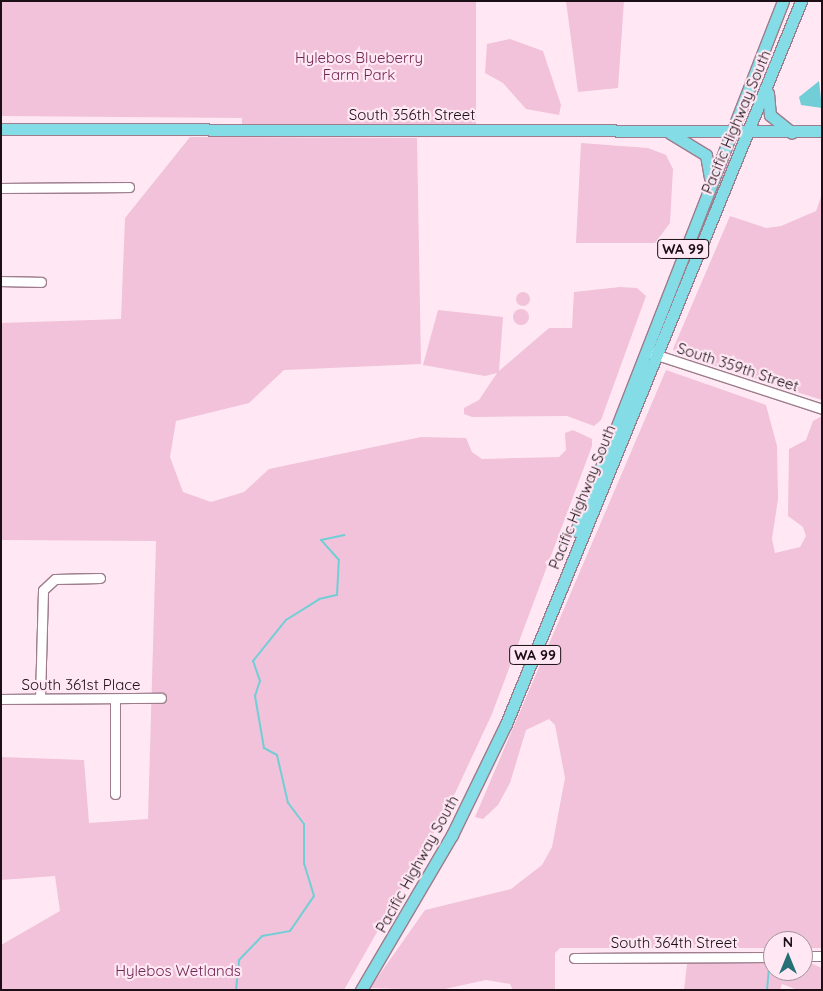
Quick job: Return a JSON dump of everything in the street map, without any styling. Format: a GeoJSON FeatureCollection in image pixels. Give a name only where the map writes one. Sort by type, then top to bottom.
{"type":"FeatureCollection","features":[{"type":"Feature","properties":{"kind":"main road","name":"Pacific Highway South"},"geometry":{"type":"LineString","coordinates":[[361,990],[420,893],[483,773],[651,353],[709,186],[783,1]]}},
{"type":"Feature","properties":{"kind":"main road","name":"Pacific Highway South"},"geometry":{"type":"LineString","coordinates":[[352,990],[431,858],[487,748],[651,353],[748,132],[801,1]]}},
{"type":"Feature","properties":{"kind":"main road"},"geometry":{"type":"LineString","coordinates":[[769,81],[768,110],[792,133]]}},
{"type":"Feature","properties":{"kind":"main road","name":"South 356th Street"},"geometry":{"type":"LineString","coordinates":[[1,129],[731,131],[792,133],[822,131]]}},
{"type":"Feature","properties":{"kind":"main road"},"geometry":{"type":"LineString","coordinates":[[668,132],[706,155],[709,186]]}},
{"type":"Feature","properties":{"kind":"street"},"geometry":{"type":"LineString","coordinates":[[1,188],[129,187]]}},
{"type":"Feature","properties":{"kind":"street"},"geometry":{"type":"LineString","coordinates":[[1,281],[41,282]]}},
{"type":"Feature","properties":{"kind":"street","name":"South 359th Street"},"geometry":{"type":"LineString","coordinates":[[651,353],[822,409]]}},
{"type":"Feature","properties":{"kind":"street"},"geometry":{"type":"LineString","coordinates":[[40,698],[42,590],[55,579],[100,578]]}},
{"type":"Feature","properties":{"kind":"street","name":"South 361st Place"},"geometry":{"type":"LineString","coordinates":[[1,699],[161,698]]}},
{"type":"Feature","properties":{"kind":"street"},"geometry":{"type":"LineString","coordinates":[[115,699],[115,794]]}},
{"type":"Feature","properties":{"kind":"street","name":"South 364th Street"},"geometry":{"type":"LineString","coordinates":[[574,958],[763,957]]}},
{"type":"Feature","properties":{"kind":"green space","name":"Hylebos Blueberry Farm Park"},"geometry":{"type":"Polygon","coordinates":[[[1,1],[476,1],[476,130],[242,129],[242,118],[1,116],[1,1]]]}},
{"type":"Feature","properties":{"kind":"green space"},"geometry":{"type":"Polygon","coordinates":[[[566,1],[624,1],[618,88],[578,92],[566,1]]]}},
{"type":"Feature","properties":{"kind":"green space"},"geometry":{"type":"Polygon","coordinates":[[[510,39],[543,51],[561,105],[559,115],[526,109],[503,83],[485,73],[487,44],[510,39]]]}},
{"type":"Feature","properties":{"kind":"green space","name":"Hylebos Wetlands"},"geometry":{"type":"Polygon","coordinates":[[[190,137],[417,138],[421,364],[284,370],[249,403],[176,421],[170,457],[183,492],[211,502],[244,492],[269,469],[421,437],[466,438],[472,452],[482,459],[559,457],[566,450],[565,433],[573,430],[592,439],[592,446],[492,714],[450,804],[344,990],[1,990],[1,945],[60,911],[55,876],[1,880],[1,757],[84,760],[89,823],[148,819],[156,541],[1,540],[1,323],[121,319],[125,218],[190,137]]]}},
{"type":"Feature","properties":{"kind":"green space"},"geometry":{"type":"Polygon","coordinates":[[[581,143],[648,148],[666,155],[673,169],[670,223],[655,243],[576,243],[581,143]]]}},
{"type":"Feature","properties":{"kind":"green space"},"geometry":{"type":"Polygon","coordinates":[[[822,194],[822,400],[677,354],[673,349],[730,216],[766,228],[781,226],[816,211],[822,194]]]}},
{"type":"Feature","properties":{"kind":"green space"},"geometry":{"type":"Polygon","coordinates":[[[620,287],[637,288],[646,296],[601,420],[594,426],[567,416],[472,417],[464,414],[464,408],[479,400],[497,373],[485,376],[423,365],[438,310],[503,317],[499,371],[549,328],[572,328],[574,292],[620,287]]]}},
{"type":"Feature","properties":{"kind":"green space"},"geometry":{"type":"Polygon","coordinates":[[[520,292],[526,292],[530,299],[526,306],[520,306],[516,302],[516,296],[520,292]]]}},
{"type":"Feature","properties":{"kind":"green space"},"geometry":{"type":"Polygon","coordinates":[[[521,309],[527,311],[529,317],[527,323],[521,325],[515,323],[513,317],[515,311],[521,309]]]}},
{"type":"Feature","properties":{"kind":"green space"},"geometry":{"type":"Polygon","coordinates":[[[666,370],[766,405],[777,446],[778,499],[772,539],[775,553],[800,547],[806,536],[803,527],[788,516],[789,449],[806,440],[813,421],[822,416],[822,948],[813,948],[813,931],[763,931],[763,948],[560,948],[555,953],[555,990],[513,990],[510,984],[486,980],[440,990],[370,988],[425,910],[511,889],[542,865],[552,847],[565,778],[555,725],[549,719],[526,730],[510,783],[498,805],[483,819],[475,817],[666,370]]]}},
{"type":"Feature","properties":{"kind":"green space"},"geometry":{"type":"Polygon","coordinates":[[[763,959],[763,981],[813,981],[813,964],[822,968],[822,990],[798,990],[782,984],[780,990],[684,990],[687,964],[695,960],[763,959]]]}},
{"type":"Feature","properties":{"kind":"water"},"geometry":{"type":"Polygon","coordinates":[[[819,81],[822,108],[801,105],[799,97],[819,81]]]}},
{"type":"Feature","properties":{"kind":"waterway"},"geometry":{"type":"LineString","coordinates":[[236,990],[239,960],[262,936],[290,931],[314,896],[304,864],[304,824],[288,803],[277,755],[264,748],[255,696],[260,681],[253,661],[286,620],[319,599],[337,595],[339,560],[321,540],[344,535]]}},
{"type":"Feature","properties":{"kind":"waterway"},"geometry":{"type":"LineString","coordinates":[[767,990],[768,981]]}}]}
